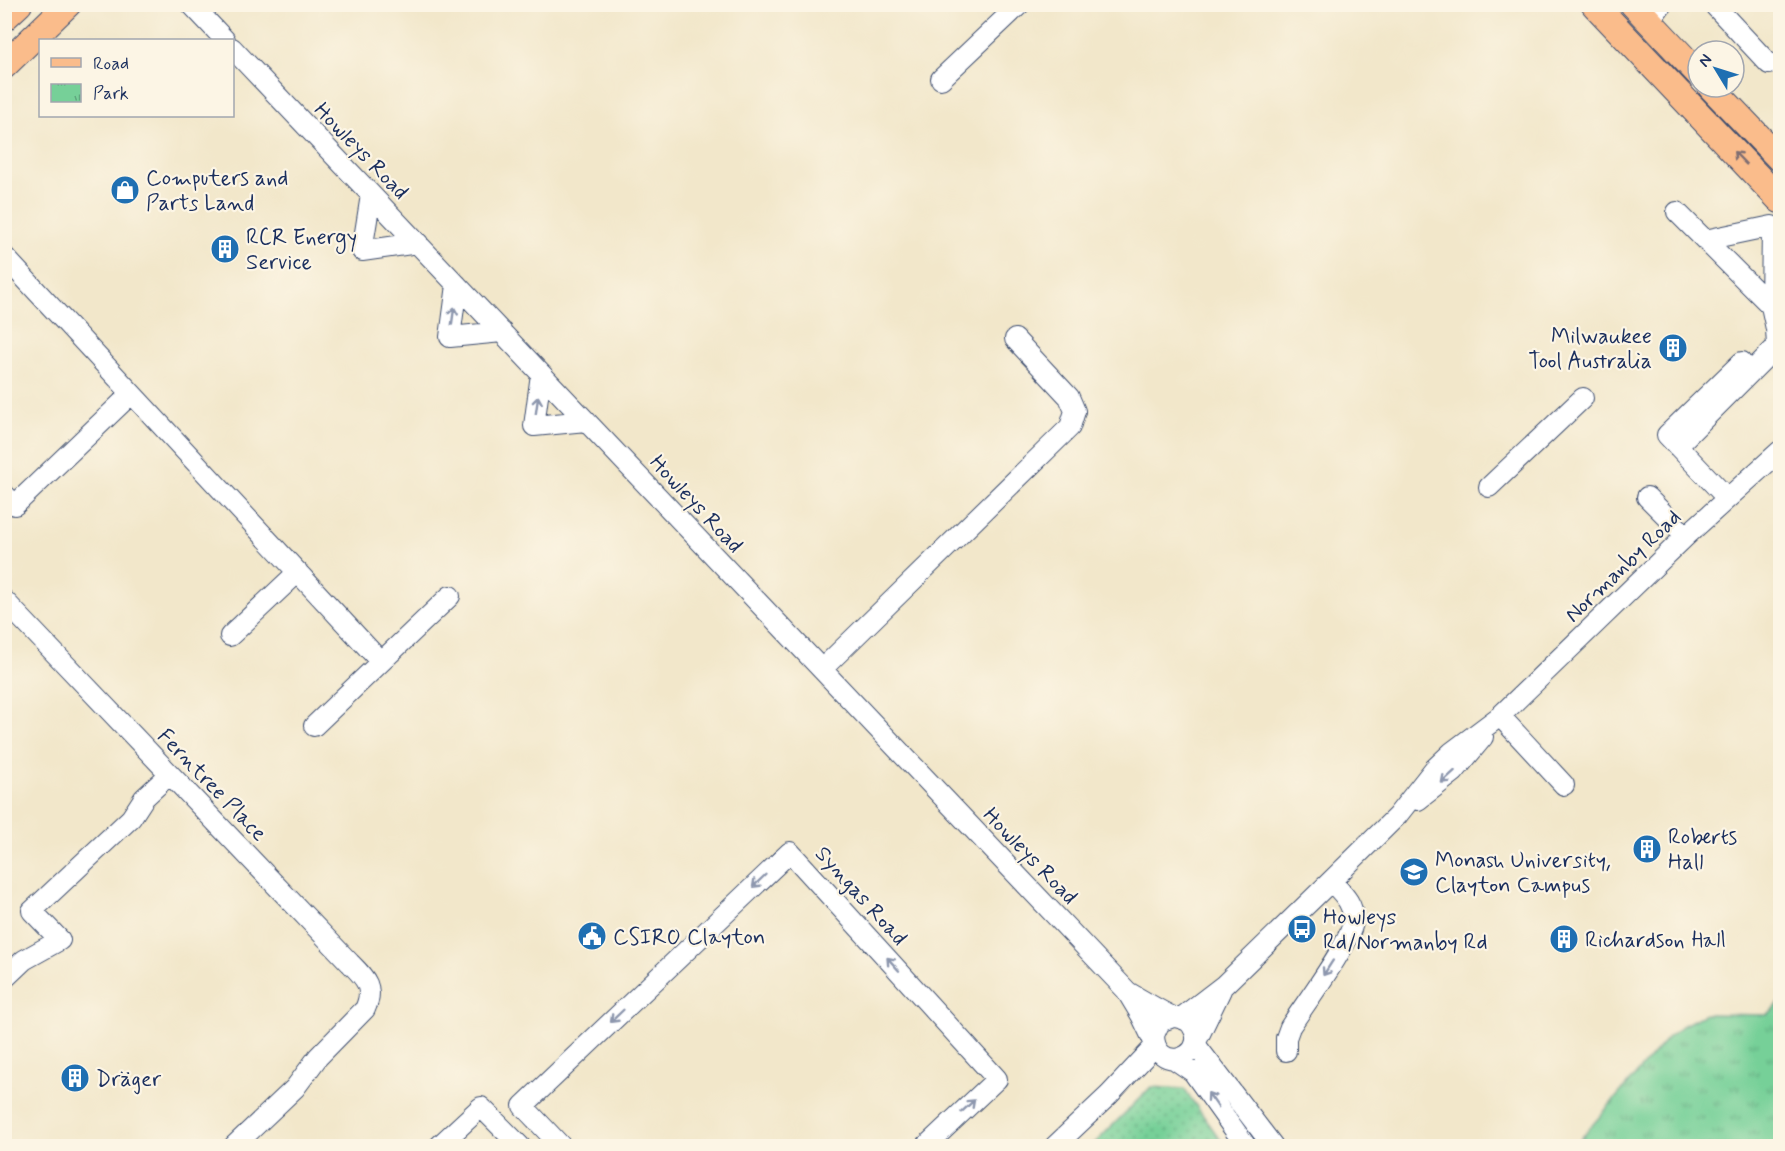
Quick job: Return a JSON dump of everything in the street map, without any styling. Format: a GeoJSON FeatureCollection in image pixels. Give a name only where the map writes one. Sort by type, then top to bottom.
{"type":"FeatureCollection","features":[{"type":"Feature","properties":{"kind":"main road"},"geometry":{"type":"LineString","coordinates":[[4,18],[19,4]]}},
{"type":"Feature","properties":{"kind":"main road"},"geometry":{"type":"LineString","coordinates":[[4,66],[68,4]]}},
{"type":"Feature","properties":{"kind":"main road"},"geometry":{"type":"LineString","coordinates":[[1594,4],[1780,200]]}},
{"type":"Feature","properties":{"kind":"main road"},"geometry":{"type":"LineString","coordinates":[[1648,10],[1686,58]]}},
{"type":"Feature","properties":{"kind":"main road"},"geometry":{"type":"LineString","coordinates":[[1724,99],[1777,149]]}},
{"type":"Feature","properties":{"kind":"street"},"geometry":{"type":"LineString","coordinates":[[191,4],[224,39]]}},
{"type":"Feature","properties":{"kind":"street"},"geometry":{"type":"LineString","coordinates":[[1713,4],[1769,64]]}},
{"type":"Feature","properties":{"kind":"street"},"geometry":{"type":"LineString","coordinates":[[941,80],[1016,6]]}},
{"type":"Feature","properties":{"kind":"street","name":"Howleys Road"},"geometry":{"type":"LineString","coordinates":[[234,50],[1126,990],[1163,1052]]}},
{"type":"Feature","properties":{"kind":"street"},"geometry":{"type":"LineString","coordinates":[[371,195],[362,251],[418,243]]}},
{"type":"Feature","properties":{"kind":"street"},"geometry":{"type":"LineString","coordinates":[[1677,212],[1771,306]]}},
{"type":"Feature","properties":{"kind":"street"},"geometry":{"type":"LineString","coordinates":[[1705,240],[1776,222],[1771,306],[1776,329],[1667,435],[1726,498]]}},
{"type":"Feature","properties":{"kind":"street"},"geometry":{"type":"LineString","coordinates":[[4,256],[381,662]]}},
{"type":"Feature","properties":{"kind":"street"},"geometry":{"type":"LineString","coordinates":[[457,285],[450,337],[502,332]]}},
{"type":"Feature","properties":{"kind":"street"},"geometry":{"type":"LineString","coordinates":[[822,669],[1070,427],[1075,411],[1069,397],[1015,339]]}},
{"type":"Feature","properties":{"kind":"street"},"geometry":{"type":"LineString","coordinates":[[541,374],[534,426],[586,421]]}},
{"type":"Feature","properties":{"kind":"street"},"geometry":{"type":"LineString","coordinates":[[4,494],[15,505],[131,394]]}},
{"type":"Feature","properties":{"kind":"street"},"geometry":{"type":"LineString","coordinates":[[1489,487],[1583,398]]}},
{"type":"Feature","properties":{"kind":"street","name":"Normanby Road"},"geometry":{"type":"LineString","coordinates":[[1177,1017],[1224,985],[1397,816],[1463,763],[1500,716],[1726,498],[1780,451]]}},
{"type":"Feature","properties":{"kind":"street"},"geometry":{"type":"LineString","coordinates":[[1647,497],[1686,536]]}},
{"type":"Feature","properties":{"kind":"street"},"geometry":{"type":"LineString","coordinates":[[231,636],[298,572]]}},
{"type":"Feature","properties":{"kind":"street"},"geometry":{"type":"LineString","coordinates":[[314,726],[450,596]]}},
{"type":"Feature","properties":{"kind":"street","name":"Ferntree Place"},"geometry":{"type":"LineString","coordinates":[[4,600],[363,976],[369,988],[369,1000],[365,1009],[318,1057],[295,1088],[234,1146]]}},
{"type":"Feature","properties":{"kind":"street"},"geometry":{"type":"LineString","coordinates":[[1500,716],[1564,785]]}},
{"type":"Feature","properties":{"kind":"street"},"geometry":{"type":"LineString","coordinates":[[4,979],[24,960],[60,940],[32,911],[131,818],[144,798],[170,774]]}},
{"type":"Feature","properties":{"kind":"street","name":"Syngas Road"},"geometry":{"type":"LineString","coordinates":[[561,1146],[523,1106],[790,852],[997,1079],[926,1146]]}},
{"type":"Feature","properties":{"kind":"street"},"geometry":{"type":"LineString","coordinates":[[1286,1051],[1286,1038],[1290,1027],[1345,943],[1353,922],[1348,898],[1331,881]]}},
{"type":"Feature","properties":{"kind":"street","name":"Normanby Road"},"geometry":{"type":"LineString","coordinates":[[1195,1043],[1224,985]]}},
{"type":"Feature","properties":{"kind":"street","name":"Howleys Road"},"geometry":{"type":"LineString","coordinates":[[1126,990],[1177,1017]]}},
{"type":"Feature","properties":{"kind":"street"},"geometry":{"type":"LineString","coordinates":[[1246,1146],[1193,1072],[1163,1052],[1156,1028],[1167,1018],[1177,1017],[1187,1021],[1194,1030],[1195,1043],[1274,1146]]}},
{"type":"Feature","properties":{"kind":"street"},"geometry":{"type":"LineString","coordinates":[[1055,1146],[1109,1095],[1163,1052],[1188,1054],[1195,1043]]}},
{"type":"Feature","properties":{"kind":"street"},"geometry":{"type":"LineString","coordinates":[[439,1146],[482,1107],[520,1146]]}},
{"type":"Feature","properties":{"kind":"green space"},"geometry":{"type":"Polygon","coordinates":[[[1780,1003],[1780,1146],[1571,1146],[1577,1143],[1668,1037],[1682,1026],[1705,1014],[1767,1015],[1780,1003]]]}},
{"type":"Feature","properties":{"kind":"green space"},"geometry":{"type":"Polygon","coordinates":[[[1151,1087],[1184,1089],[1225,1146],[1092,1146],[1151,1087]]]}},
{"type":"Feature","properties":{"kind":"place","name":"Computers and Parts Land"},"geometry":{"type":"Point","coordinates":[125,190]}},
{"type":"Feature","properties":{"kind":"place","name":"RCR Energy Service"},"geometry":{"type":"Point","coordinates":[225,249]}},
{"type":"Feature","properties":{"kind":"place","name":"Milwaukee Tool Australia"},"geometry":{"type":"Point","coordinates":[1673,348]}},
{"type":"Feature","properties":{"kind":"place","name":"Roberts Hall"},"geometry":{"type":"Point","coordinates":[1647,849]}},
{"type":"Feature","properties":{"kind":"place","name":"Monash University, Clayton Campus"},"geometry":{"type":"Point","coordinates":[1414,872]}},
{"type":"Feature","properties":{"kind":"place","name":"Howleys Rd/Normanby Rd"},"geometry":{"type":"Point","coordinates":[1302,929]}},
{"type":"Feature","properties":{"kind":"place","name":"CSIRO Clayton"},"geometry":{"type":"Point","coordinates":[592,936]}},
{"type":"Feature","properties":{"kind":"place","name":"Richardson Hall"},"geometry":{"type":"Point","coordinates":[1564,939]}},
{"type":"Feature","properties":{"kind":"place","name":"Dräger"},"geometry":{"type":"Point","coordinates":[75,1078]}}]}
